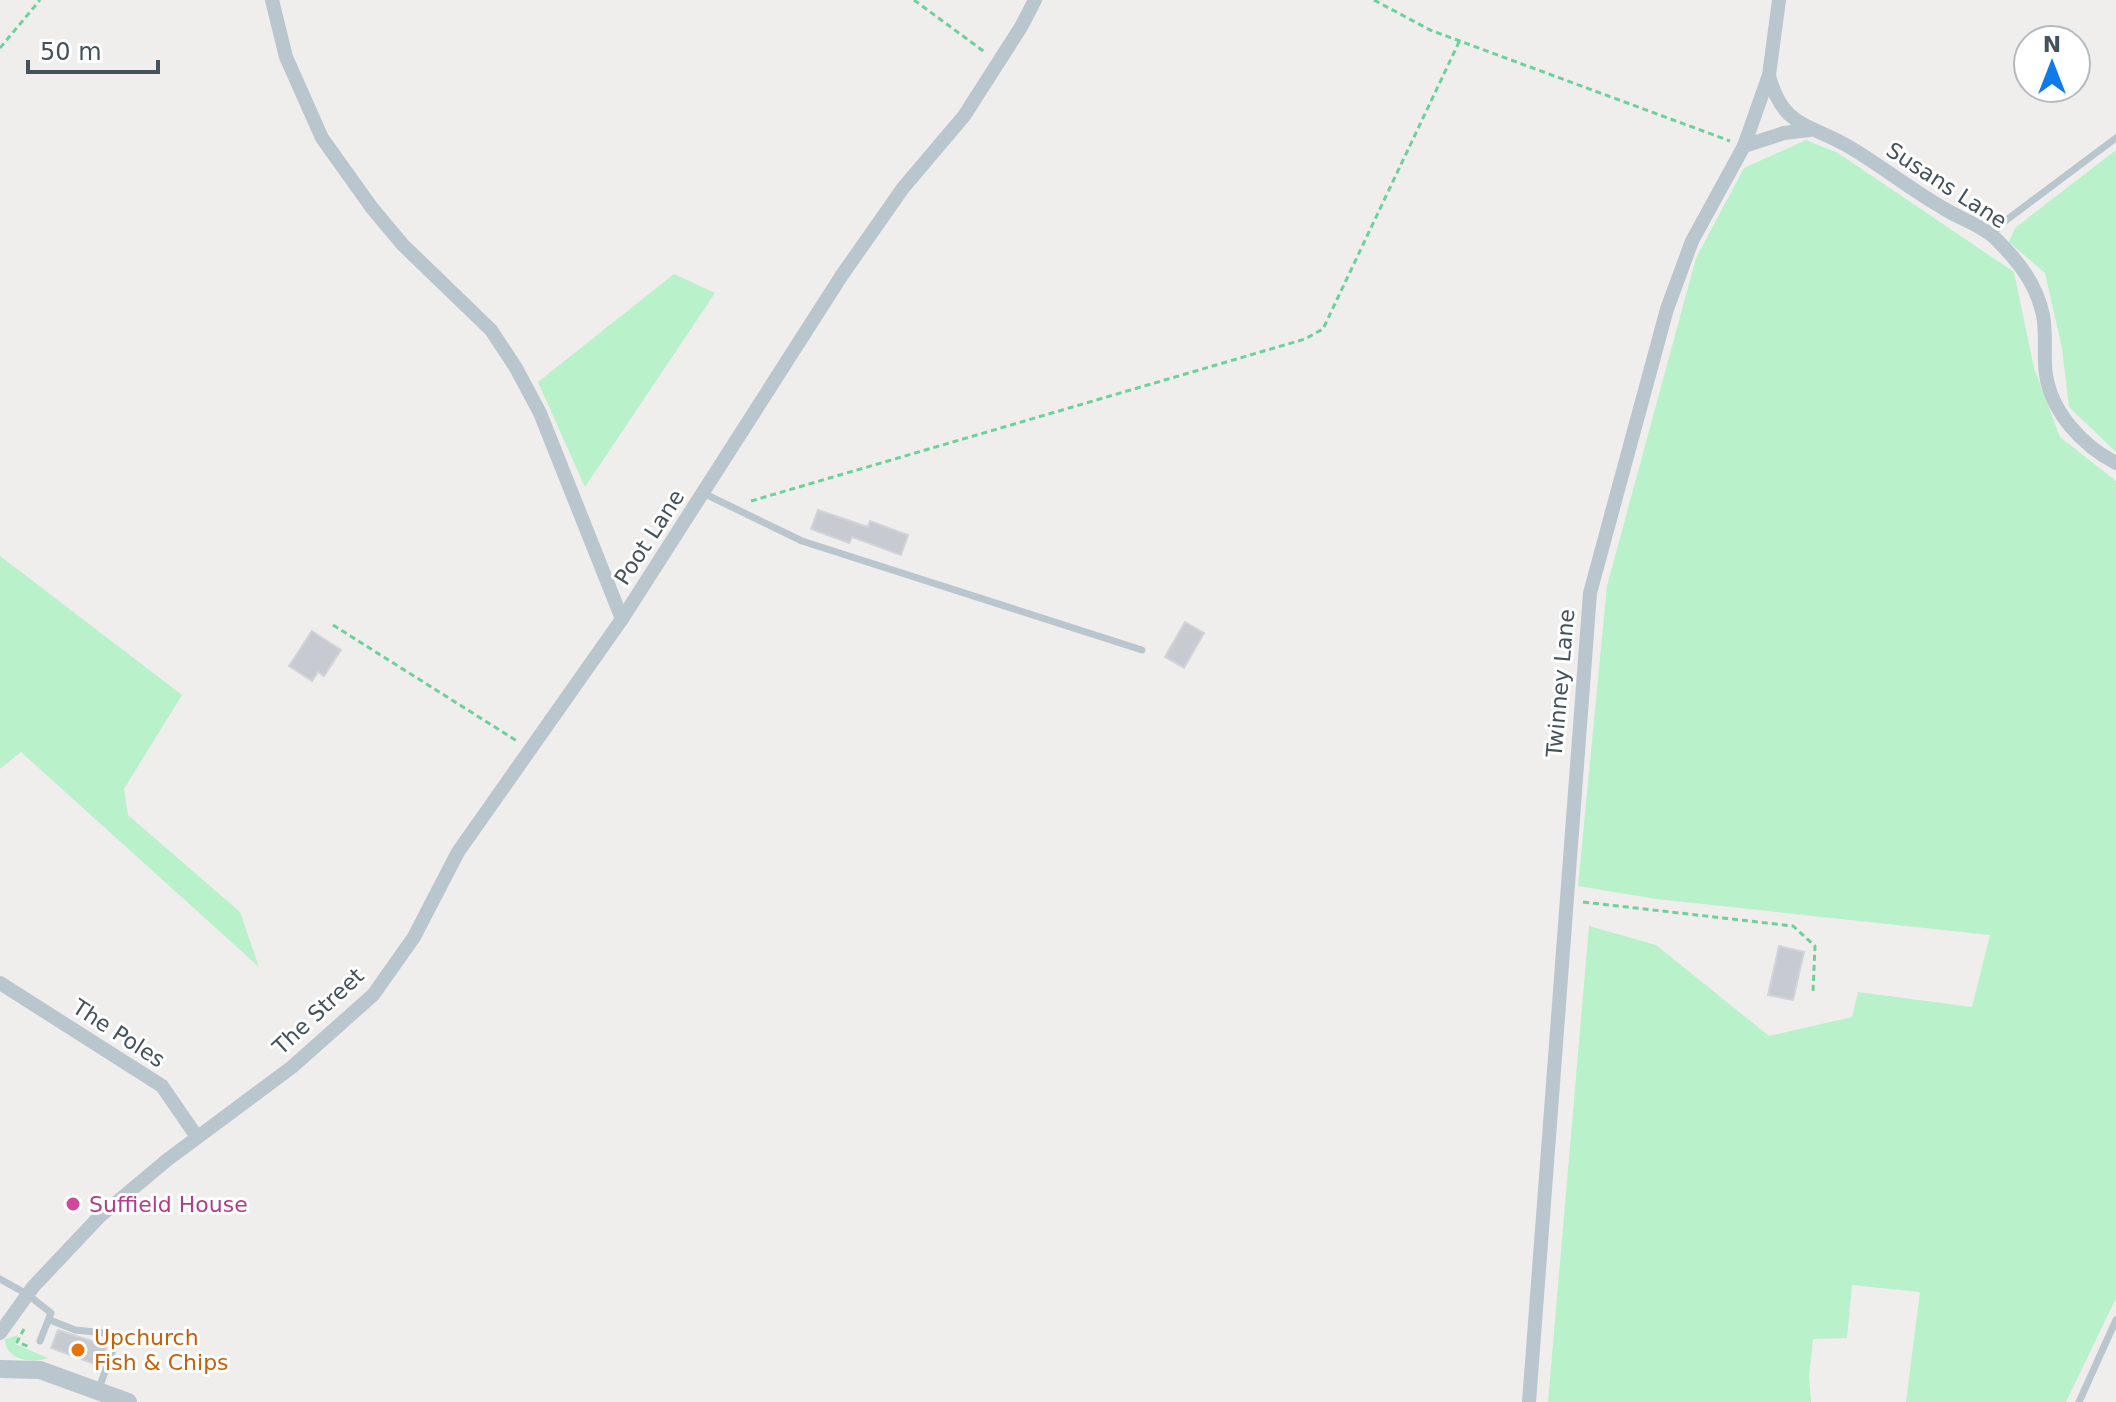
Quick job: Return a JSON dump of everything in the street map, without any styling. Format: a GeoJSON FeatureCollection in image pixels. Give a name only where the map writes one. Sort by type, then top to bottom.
{"type":"FeatureCollection","features":[{"type":"Feature","properties":{"kind":"street","name":"Poot Lane"},"geometry":{"type":"LineString","coordinates":[[272,0],[286,57],[322,138],[403,245],[491,330],[516,368],[540,413],[622,619]]}},
{"type":"Feature","properties":{"kind":"street","name":"Poot Lane"},"geometry":{"type":"LineString","coordinates":[[622,619],[842,275],[903,188],[964,116],[1035,0]]}},
{"type":"Feature","properties":{"kind":"street","name":"Twinney Lane"},"geometry":{"type":"LineString","coordinates":[[1529,1402],[1590,593],[1667,309],[1692,241],[1744,146],[1769,75],[1779,0]]}},
{"type":"Feature","properties":{"kind":"street","name":"Susans Lane"},"geometry":{"type":"LineString","coordinates":[[1769,75],[1774,95],[1793,121],[1845,145],[1946,210],[1992,235],[2023,267],[2043,315],[2046,374],[2059,411],[2072,429],[2116,463]]}},
{"type":"Feature","properties":{"kind":"street"},"geometry":{"type":"LineString","coordinates":[[1744,146],[1784,133],[1810,130]]}},
{"type":"Feature","properties":{"kind":"street","name":"The Street"},"geometry":{"type":"LineString","coordinates":[[0,1333],[27,1294],[99,1217],[197,1137],[292,1067],[373,995],[414,937],[458,852],[622,619]]}},
{"type":"Feature","properties":{"kind":"street","name":"The Poles"},"geometry":{"type":"LineString","coordinates":[[0,983],[162,1086],[197,1137]]}},
{"type":"Feature","properties":{"kind":"street"},"geometry":{"type":"LineString","coordinates":[[1,1364],[30,1368],[128,1402]]}},
{"type":"Feature","properties":{"kind":"lane"},"geometry":{"type":"LineString","coordinates":[[1992,235],[2001,224],[2116,138]]}},
{"type":"Feature","properties":{"kind":"lane"},"geometry":{"type":"LineString","coordinates":[[703,493],[802,541],[1142,650]]}},
{"type":"Feature","properties":{"kind":"lane"},"geometry":{"type":"LineString","coordinates":[[0,1279],[27,1294],[51,1313],[40,1341]]}},
{"type":"Feature","properties":{"kind":"lane"},"geometry":{"type":"LineString","coordinates":[[50,1320],[75,1330],[105,1333],[116,1343],[98,1390]]}},
{"type":"Feature","properties":{"kind":"lane"},"geometry":{"type":"LineString","coordinates":[[2079,1402],[2116,1320]]}},
{"type":"Feature","properties":{"kind":"path"},"geometry":{"type":"LineString","coordinates":[[0,48],[40,0]]}},
{"type":"Feature","properties":{"kind":"path"},"geometry":{"type":"LineString","coordinates":[[914,0],[999,62]]}},
{"type":"Feature","properties":{"kind":"path"},"geometry":{"type":"LineString","coordinates":[[1374,0],[1430,30],[1744,146]]}},
{"type":"Feature","properties":{"kind":"path"},"geometry":{"type":"LineString","coordinates":[[732,507],[1305,339],[1323,329],[1460,40]]}},
{"type":"Feature","properties":{"kind":"path"},"geometry":{"type":"LineString","coordinates":[[333,625],[530,749]]}},
{"type":"Feature","properties":{"kind":"path"},"geometry":{"type":"LineString","coordinates":[[1567,900],[1793,926],[1815,946],[1813,991]]}},
{"type":"Feature","properties":{"kind":"green space"},"geometry":{"type":"Polygon","coordinates":[[[1806,140],[1838,153],[2014,272],[2034,368],[2060,437],[2116,481],[2116,1298],[2066,1402],[1906,1402],[1920,1292],[1852,1285],[1847,1338],[1813,1339],[1809,1377],[1811,1402],[1548,1402],[1589,926],[1656,945],[1769,1036],[1852,1017],[1858,992],[1972,1007],[1990,935],[1656,899],[1578,886],[1607,586],[1696,258],[1744,168],[1806,140]]]}},
{"type":"Feature","properties":{"kind":"green space"},"geometry":{"type":"Polygon","coordinates":[[[2116,150],[2116,452],[2069,407],[2062,348],[2045,273],[2009,242],[2015,228],[2116,150]]]}},
{"type":"Feature","properties":{"kind":"green space"},"geometry":{"type":"Polygon","coordinates":[[[674,274],[715,293],[585,487],[538,382],[674,274]]]}},
{"type":"Feature","properties":{"kind":"green space"},"geometry":{"type":"Polygon","coordinates":[[[0,556],[182,695],[124,789],[128,815],[240,912],[259,967],[21,752],[0,769],[0,556]]]}},
{"type":"Feature","properties":{"kind":"green space"},"geometry":{"type":"Polygon","coordinates":[[[18,1335],[15,1344],[48,1358],[35,1361],[14,1356],[9,1352],[5,1339],[18,1335]]]}},
{"type":"Feature","properties":{"kind":"building"},"geometry":{"type":"Polygon","coordinates":[[[818,510],[868,527],[870,521],[908,535],[901,555],[852,537],[849,543],[811,529],[818,510]]]}},
{"type":"Feature","properties":{"kind":"building"},"geometry":{"type":"Polygon","coordinates":[[[1185,622],[1204,633],[1184,668],[1165,657],[1185,622]]]}},
{"type":"Feature","properties":{"kind":"building"},"geometry":{"type":"Polygon","coordinates":[[[312,631],[341,650],[324,676],[318,672],[312,681],[289,666],[312,631]]]}},
{"type":"Feature","properties":{"kind":"building"},"geometry":{"type":"Polygon","coordinates":[[[1779,946],[1804,952],[1793,1000],[1768,995],[1779,946]]]}},
{"type":"Feature","properties":{"kind":"building"},"geometry":{"type":"Polygon","coordinates":[[[58,1330],[107,1346],[100,1366],[51,1348],[58,1330]]]}},
{"type":"Feature","properties":{"kind":"place","name":"Suffield House"},"geometry":{"type":"Point","coordinates":[73,1204]}},
{"type":"Feature","properties":{"kind":"place","name":"Upchurch Fish & Chips"},"geometry":{"type":"Point","coordinates":[78,1350]}}]}
